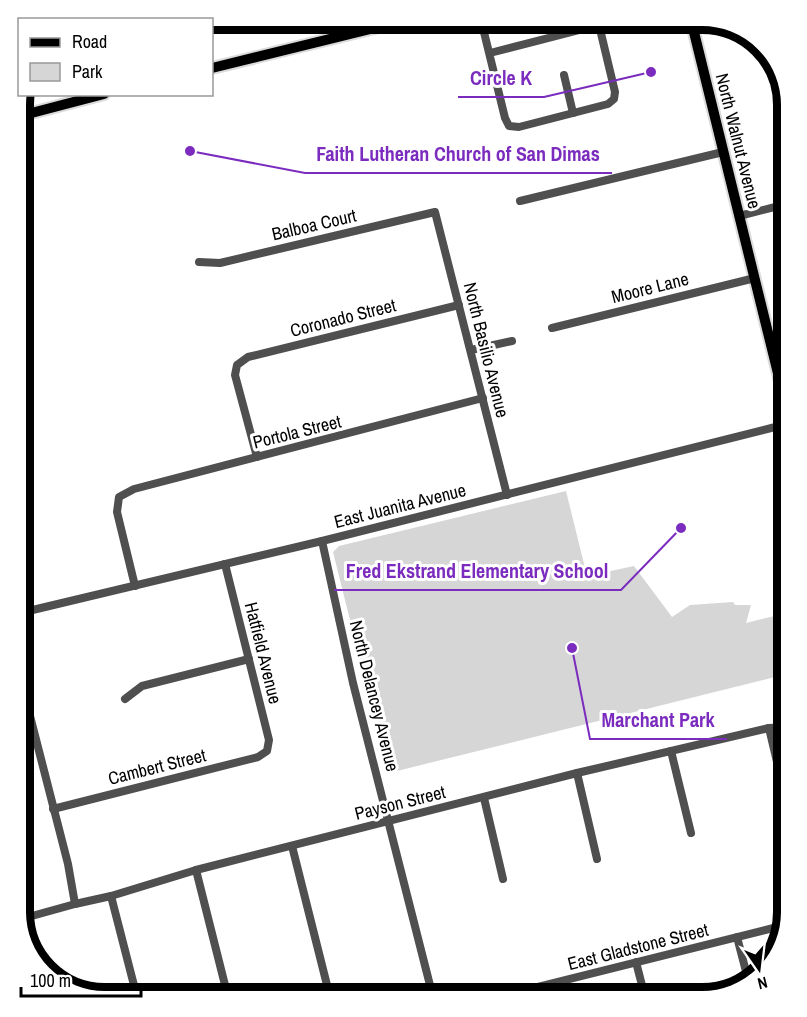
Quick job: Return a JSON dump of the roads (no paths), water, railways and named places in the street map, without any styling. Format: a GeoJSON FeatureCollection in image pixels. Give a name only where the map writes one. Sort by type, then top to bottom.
{"type":"FeatureCollection","features":[{"type":"Feature","properties":{"kind":"main road"},"geometry":{"type":"LineString","coordinates":[[213,68],[366,30]]}},
{"type":"Feature","properties":{"kind":"main road","name":"North Walnut Avenue"},"geometry":{"type":"LineString","coordinates":[[693,30],[777,368]]}},
{"type":"Feature","properties":{"kind":"main road"},"geometry":{"type":"LineString","coordinates":[[30,113],[96,96]]}},
{"type":"Feature","properties":{"kind":"street"},"geometry":{"type":"LineString","coordinates":[[484,30],[505,118],[509,126],[519,127],[608,104],[614,99],[615,92],[600,30]]}},
{"type":"Feature","properties":{"kind":"street"},"geometry":{"type":"LineString","coordinates":[[490,53],[580,30]]}},
{"type":"Feature","properties":{"kind":"street"},"geometry":{"type":"LineString","coordinates":[[564,75],[573,113]]}},
{"type":"Feature","properties":{"kind":"street"},"geometry":{"type":"LineString","coordinates":[[520,201],[723,152]]}},
{"type":"Feature","properties":{"kind":"street"},"geometry":{"type":"LineString","coordinates":[[739,216],[777,207]]}},
{"type":"Feature","properties":{"kind":"street","name":"Balboa Court"},"geometry":{"type":"LineString","coordinates":[[199,262],[220,263],[435,212]]}},
{"type":"Feature","properties":{"kind":"street","name":"North Basilio Avenue"},"geometry":{"type":"LineString","coordinates":[[435,212],[507,495]]}},
{"type":"Feature","properties":{"kind":"street","name":"Moore Lane"},"geometry":{"type":"LineString","coordinates":[[552,328],[755,278]]}},
{"type":"Feature","properties":{"kind":"street","name":"Coronado Street"},"geometry":{"type":"LineString","coordinates":[[257,457],[236,375],[237,365],[248,357],[459,305]]}},
{"type":"Feature","properties":{"kind":"street"},"geometry":{"type":"LineString","coordinates":[[471,350],[512,341]]}},
{"type":"Feature","properties":{"kind":"street"},"geometry":{"type":"LineString","coordinates":[[771,345],[777,343]]}},
{"type":"Feature","properties":{"kind":"street","name":"Portola Street"},"geometry":{"type":"LineString","coordinates":[[135,586],[117,512],[119,497],[134,489],[483,398]]}},
{"type":"Feature","properties":{"kind":"street","name":"East Juanita Avenue"},"geometry":{"type":"LineString","coordinates":[[30,611],[322,541],[777,427]]}},
{"type":"Feature","properties":{"kind":"street","name":"North Delancey Avenue"},"geometry":{"type":"LineString","coordinates":[[322,541],[353,683],[431,987]]}},
{"type":"Feature","properties":{"kind":"street","name":"Hatfield Avenue"},"geometry":{"type":"LineString","coordinates":[[225,564],[269,740],[267,751]]}},
{"type":"Feature","properties":{"kind":"street"},"geometry":{"type":"LineString","coordinates":[[125,699],[142,686],[249,659]]}},
{"type":"Feature","properties":{"kind":"street"},"geometry":{"type":"LineString","coordinates":[[30,717],[68,864],[75,904]]}},
{"type":"Feature","properties":{"kind":"street"},"geometry":{"type":"LineString","coordinates":[[768,728],[777,762]]}},
{"type":"Feature","properties":{"kind":"street","name":"Payson Street"},"geometry":{"type":"LineString","coordinates":[[30,916],[111,896],[196,870],[577,773],[768,728],[777,728]]}},
{"type":"Feature","properties":{"kind":"street","name":"Cambert Street"},"geometry":{"type":"LineString","coordinates":[[53,809],[258,757],[267,751]]}},
{"type":"Feature","properties":{"kind":"street"},"geometry":{"type":"LineString","coordinates":[[671,751],[691,833]]}},
{"type":"Feature","properties":{"kind":"street"},"geometry":{"type":"LineString","coordinates":[[577,773],[597,859]]}},
{"type":"Feature","properties":{"kind":"street"},"geometry":{"type":"LineString","coordinates":[[484,798],[503,879]]}},
{"type":"Feature","properties":{"kind":"street"},"geometry":{"type":"LineString","coordinates":[[292,846],[327,987]]}},
{"type":"Feature","properties":{"kind":"street"},"geometry":{"type":"LineString","coordinates":[[196,870],[225,987]]}},
{"type":"Feature","properties":{"kind":"street"},"geometry":{"type":"LineString","coordinates":[[111,896],[134,987]]}},
{"type":"Feature","properties":{"kind":"street","name":"East Gladstone Street"},"geometry":{"type":"LineString","coordinates":[[540,987],[775,927]]}},
{"type":"Feature","properties":{"kind":"street"},"geometry":{"type":"LineString","coordinates":[[737,937],[746,972]]}},
{"type":"Feature","properties":{"kind":"street"},"geometry":{"type":"LineString","coordinates":[[636,962],[642,987]]}},
{"type":"Feature","properties":{"kind":"place","name":"Circle K"},"geometry":{"type":"Point","coordinates":[651,72]}},
{"type":"Feature","properties":{"kind":"place","name":"Faith Lutheran Church of San Dimas"},"geometry":{"type":"Point","coordinates":[190,151]}},
{"type":"Feature","properties":{"kind":"place","name":"Fred Ekstrand Elementary School"},"geometry":{"type":"Point","coordinates":[681,528]}},
{"type":"Feature","properties":{"kind":"place","name":"Marchant Park"},"geometry":{"type":"Point","coordinates":[572,648]}}]}
